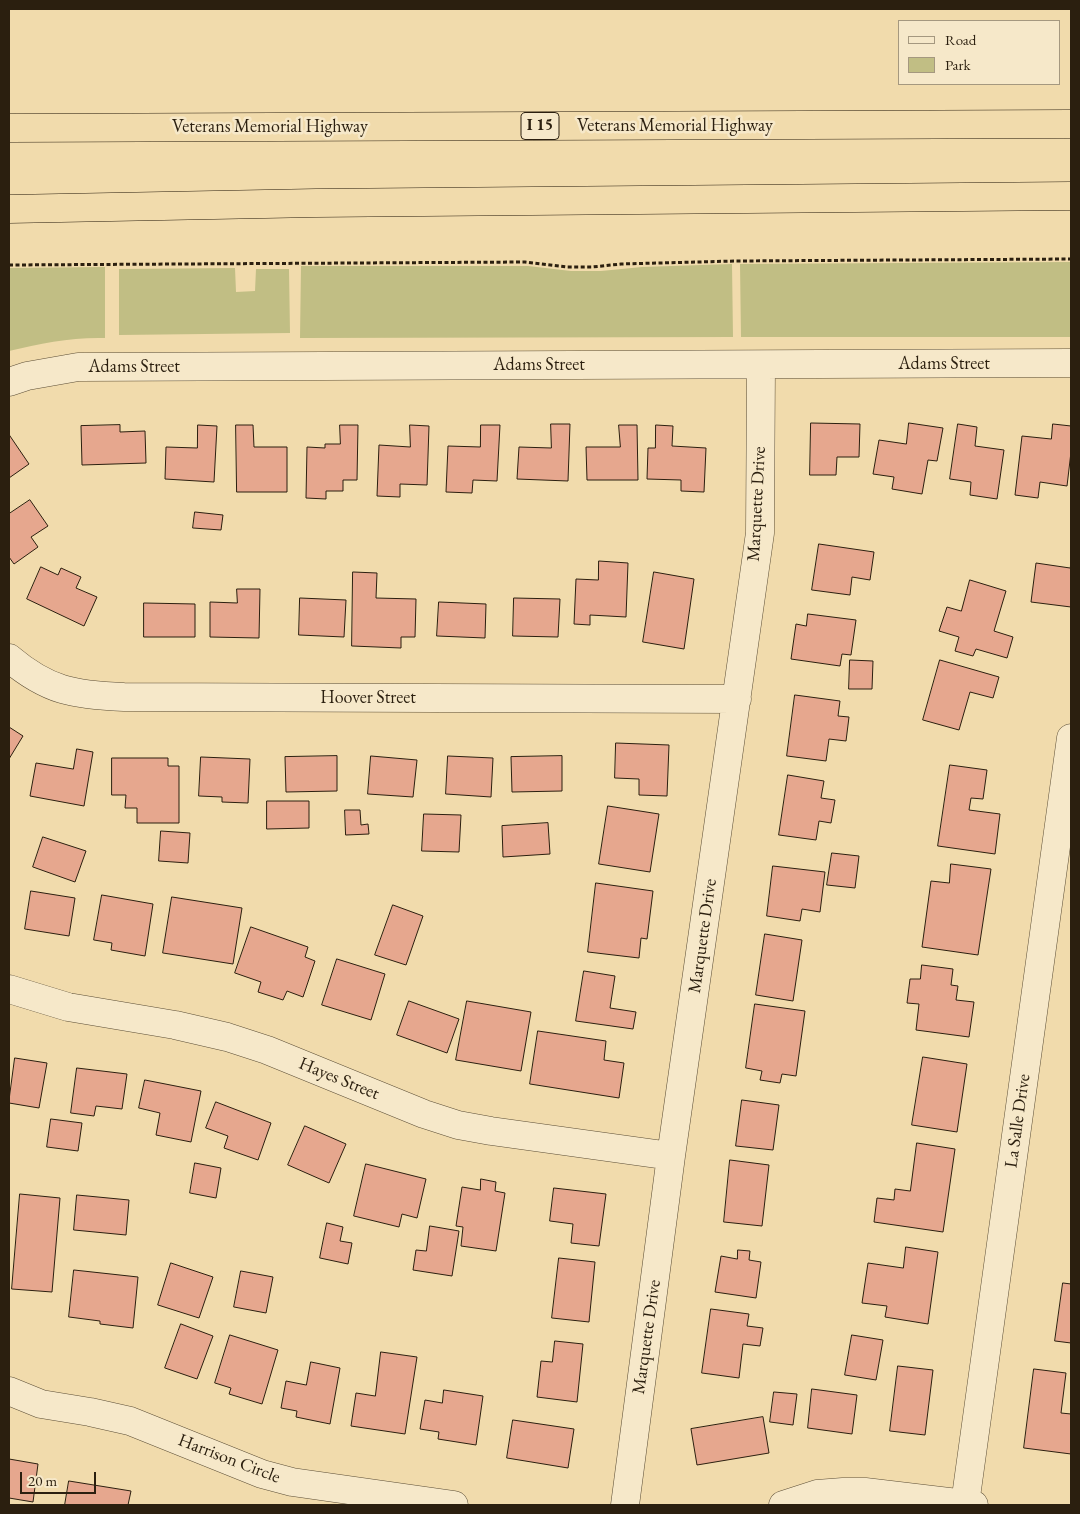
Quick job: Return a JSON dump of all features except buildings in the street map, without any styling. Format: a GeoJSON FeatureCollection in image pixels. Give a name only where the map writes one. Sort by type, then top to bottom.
{"type":"FeatureCollection","features":[{"type":"Feature","properties":{"kind":"highway","name":"Veterans Memorial Highway"},"geometry":{"type":"LineString","coordinates":[[9,128],[1071,124]]}},
{"type":"Feature","properties":{"kind":"highway"},"geometry":{"type":"LineString","coordinates":[[9,209],[336,202],[1071,196]]}},
{"type":"Feature","properties":{"kind":"street","name":"Adams Street"},"geometry":{"type":"LineString","coordinates":[[9,382],[27,376],[78,367],[1071,363]]}},
{"type":"Feature","properties":{"kind":"street","name":"Marquette Drive"},"geometry":{"type":"LineString","coordinates":[[625,1505],[760,533],[761,364]]}},
{"type":"Feature","properties":{"kind":"street","name":"Hoover Street"},"geometry":{"type":"LineString","coordinates":[[9,658],[27,673],[57,688],[89,696],[144,698],[736,699]]}},
{"type":"Feature","properties":{"kind":"street","name":"La Salle Drive"},"geometry":{"type":"LineString","coordinates":[[969,1505],[1071,738]]}},
{"type":"Feature","properties":{"kind":"street","name":"Hayes Street"},"geometry":{"type":"LineString","coordinates":[[9,988],[21,994],[68,1007],[175,1025],[227,1037],[267,1050],[424,1114],[458,1125],[672,1156]]}},
{"type":"Feature","properties":{"kind":"street","name":"Harrison Circle"},"geometry":{"type":"LineString","coordinates":[[9,1391],[41,1404],[130,1421],[262,1474],[292,1482],[454,1505]]}},
{"type":"Feature","properties":{"kind":"street"},"geometry":{"type":"LineString","coordinates":[[782,1505],[817,1494],[865,1492],[969,1505]]}},
{"type":"Feature","properties":{"kind":"path"},"geometry":{"type":"LineString","coordinates":[[9,265],[525,262],[568,267],[592,267],[621,264],[726,262],[1071,259]]}},
{"type":"Feature","properties":{"kind":"green space"},"geometry":{"type":"Polygon","coordinates":[[[1071,262],[1071,337],[741,337],[740,264],[1071,262]]]}},
{"type":"Feature","properties":{"kind":"green space"},"geometry":{"type":"Polygon","coordinates":[[[732,264],[733,337],[300,338],[301,266],[528,266],[571,271],[601,271],[642,267],[732,264]]]}},
{"type":"Feature","properties":{"kind":"green space"},"geometry":{"type":"Polygon","coordinates":[[[105,267],[105,338],[57,341],[9,351],[9,268],[105,267]]]}},
{"type":"Feature","properties":{"kind":"green space"},"geometry":{"type":"Polygon","coordinates":[[[235,268],[236,292],[255,291],[256,269],[289,269],[290,333],[119,335],[119,269],[235,268]]]}}]}
